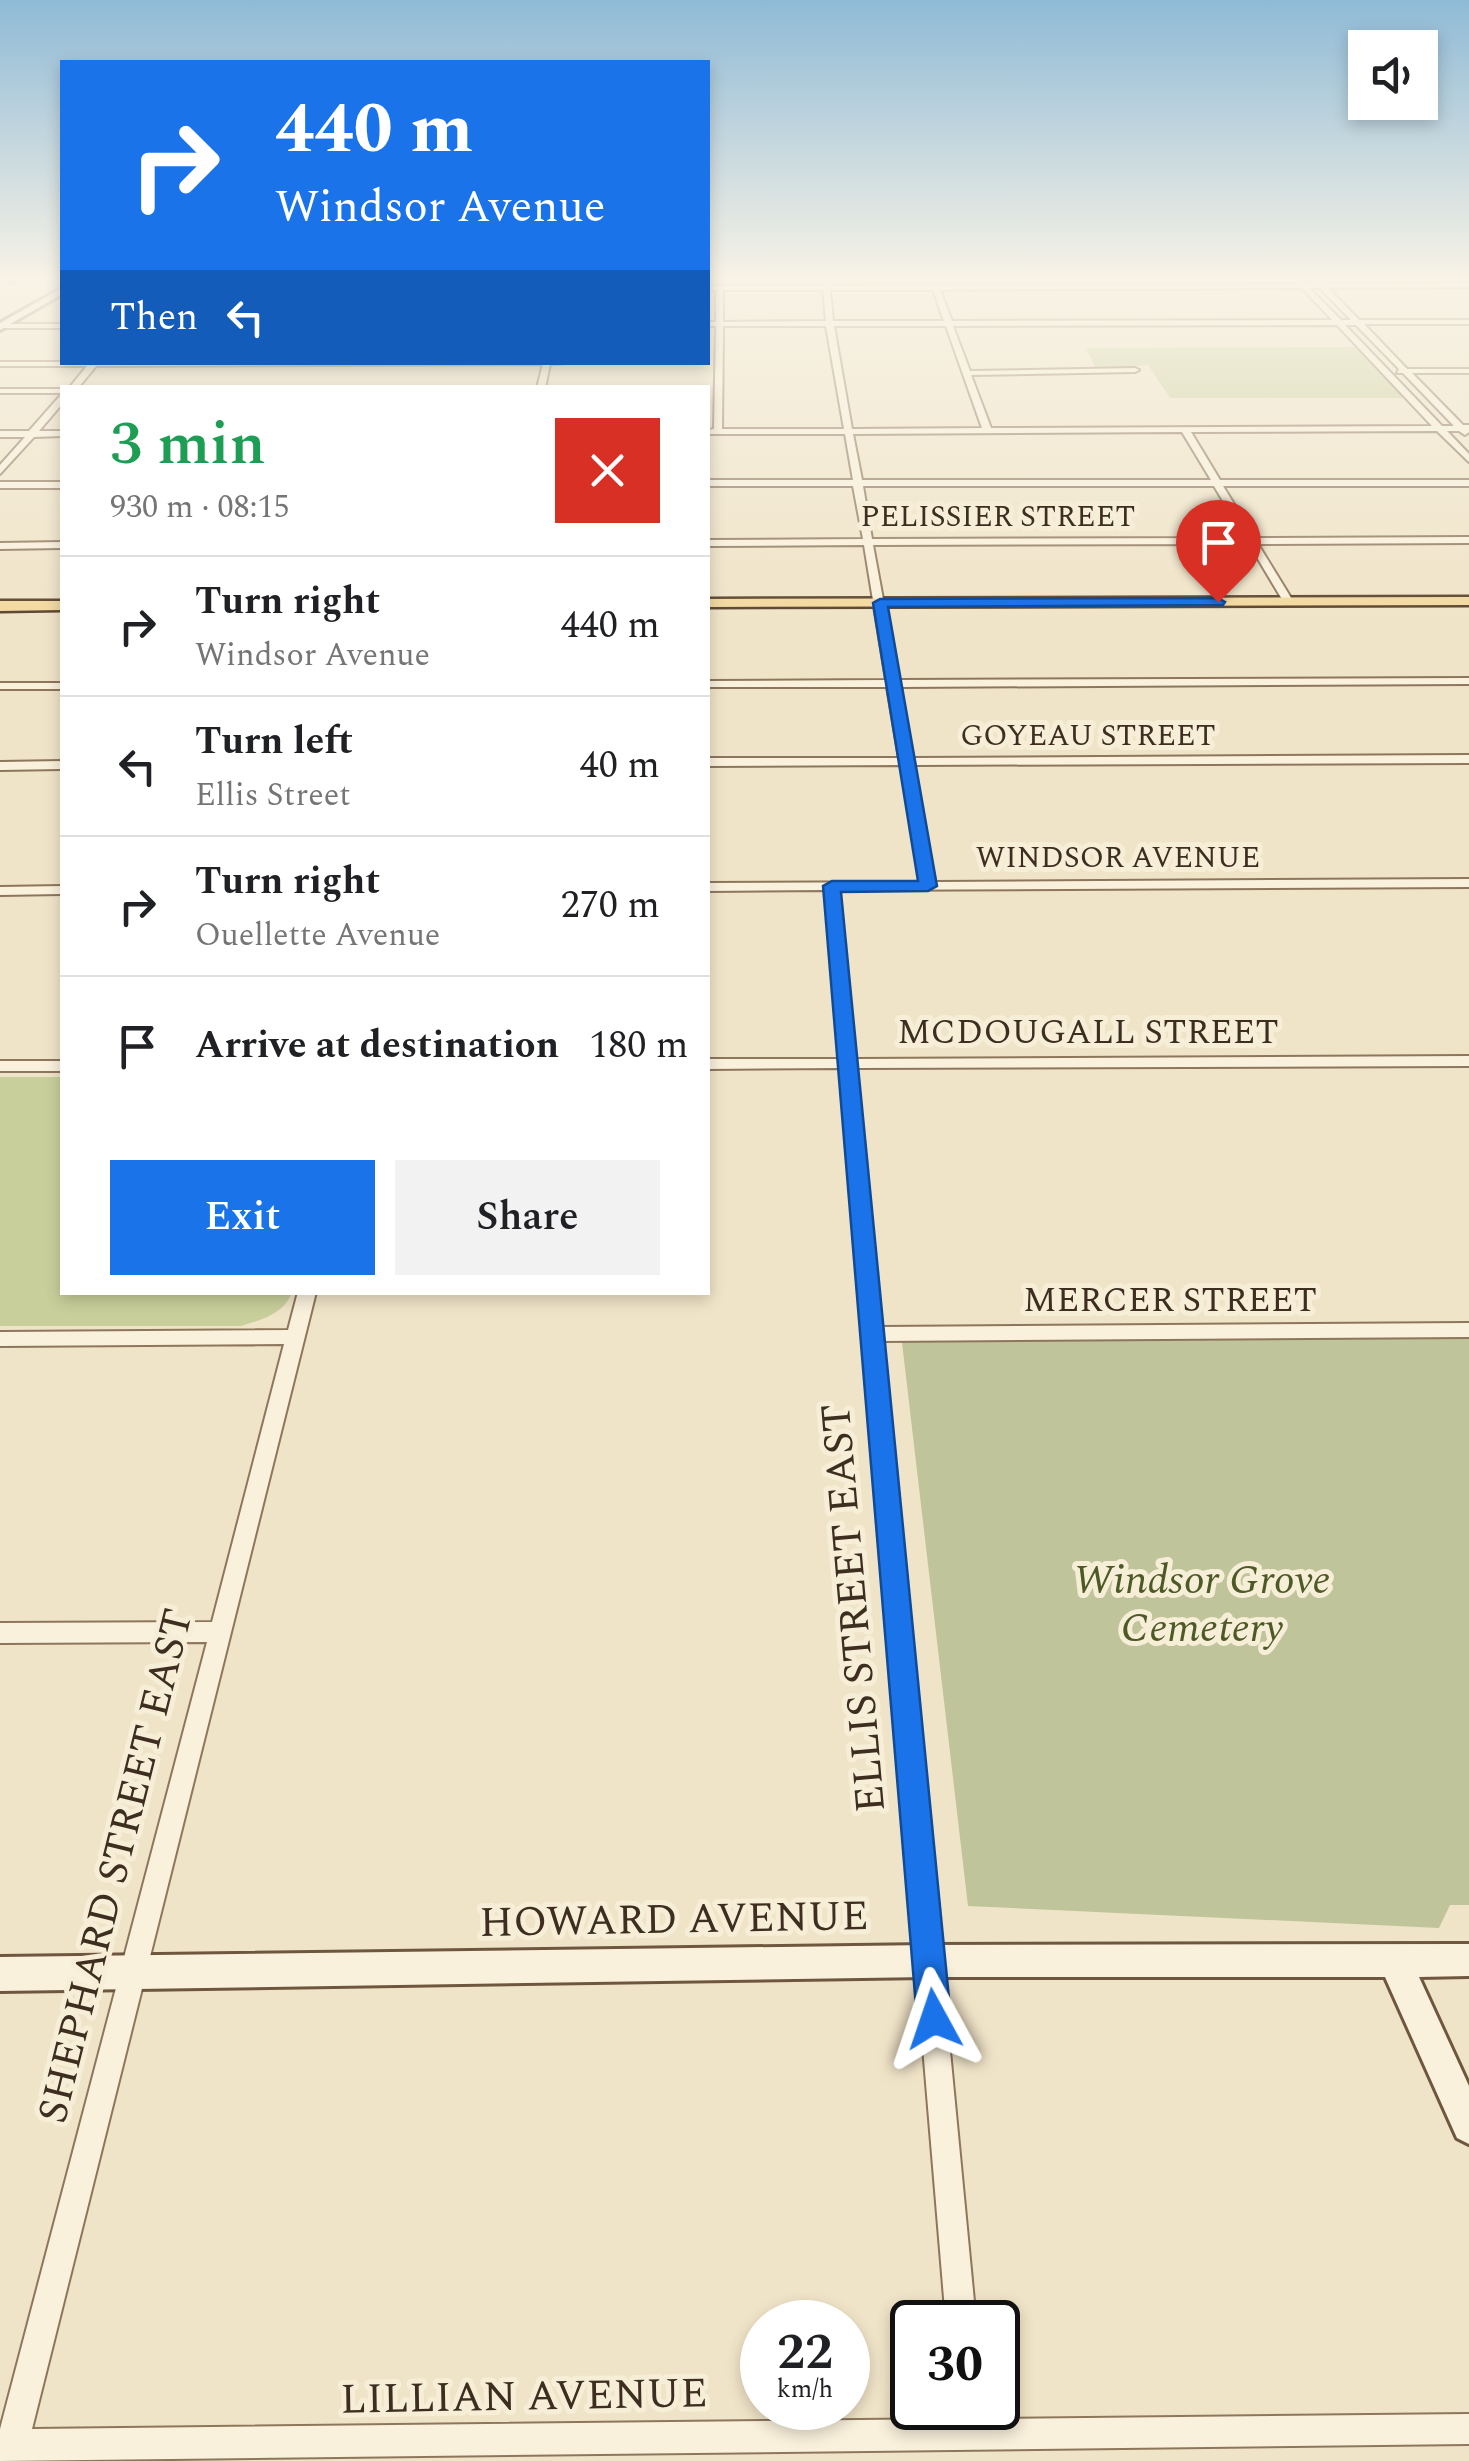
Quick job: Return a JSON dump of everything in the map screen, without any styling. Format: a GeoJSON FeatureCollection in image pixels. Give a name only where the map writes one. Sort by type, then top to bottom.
{"type":"FeatureCollection","features":[{"type":"Feature","properties":{"kind":"main road"},"geometry":{"type":"LineString","coordinates":[[710,603],[1469,601]]}},
{"type":"Feature","properties":{"kind":"main road"},"geometry":{"type":"LineString","coordinates":[[0,606],[60,606]]}},
{"type":"Feature","properties":{"kind":"main road"},"geometry":{"type":"LineString","coordinates":[[1394,1960],[1469,2126]]}},
{"type":"Feature","properties":{"kind":"main road","name":"HOWARD AVENUE"},"geometry":{"type":"LineString","coordinates":[[0,1974],[928,1961],[1469,1960]]}},
{"type":"Feature","properties":{"kind":"street"},"geometry":{"type":"LineString","coordinates":[[0,391],[60,391]]}},
{"type":"Feature","properties":{"kind":"street"},"geometry":{"type":"LineString","coordinates":[[719,391],[713,432],[1465,428]]}},
{"type":"Feature","properties":{"kind":"street"},"geometry":{"type":"LineString","coordinates":[[842,391],[928,886]]}},
{"type":"Feature","properties":{"kind":"street"},"geometry":{"type":"LineString","coordinates":[[973,391],[987,430]]}},
{"type":"Feature","properties":{"kind":"street"},"geometry":{"type":"LineString","coordinates":[[1404,391],[1469,459]]}},
{"type":"Feature","properties":{"kind":"street"},"geometry":{"type":"LineString","coordinates":[[1427,391],[1469,436]]}},
{"type":"Feature","properties":{"kind":"street"},"geometry":{"type":"LineString","coordinates":[[0,471],[60,401]]}},
{"type":"Feature","properties":{"kind":"street"},"geometry":{"type":"LineString","coordinates":[[1185,430],[1288,601]]}},
{"type":"Feature","properties":{"kind":"street"},"geometry":{"type":"LineString","coordinates":[[0,434],[60,434]]}},
{"type":"Feature","properties":{"kind":"street"},"geometry":{"type":"LineString","coordinates":[[710,483],[1469,480]]}},
{"type":"Feature","properties":{"kind":"street"},"geometry":{"type":"LineString","coordinates":[[0,486],[60,485]]}},
{"type":"Feature","properties":{"kind":"street","name":"PELISSIER STREET"},"geometry":{"type":"LineString","coordinates":[[710,543],[1469,540]]}},
{"type":"Feature","properties":{"kind":"street"},"geometry":{"type":"LineString","coordinates":[[0,546],[60,546]]}},
{"type":"Feature","properties":{"kind":"street"},"geometry":{"type":"LineString","coordinates":[[710,684],[1469,681]]}},
{"type":"Feature","properties":{"kind":"street"},"geometry":{"type":"LineString","coordinates":[[0,686],[60,686]]}},
{"type":"Feature","properties":{"kind":"street","name":"GOYEAU STREET"},"geometry":{"type":"LineString","coordinates":[[710,762],[1469,758]]}},
{"type":"Feature","properties":{"kind":"street"},"geometry":{"type":"LineString","coordinates":[[0,766],[60,765]]}},
{"type":"Feature","properties":{"kind":"street","name":"WINDSOR AVENUE"},"geometry":{"type":"LineString","coordinates":[[710,887],[1469,883]]}},
{"type":"Feature","properties":{"kind":"street","name":"ELLIS STREET EAST"},"geometry":{"type":"LineString","coordinates":[[832,886],[960,2300]]}},
{"type":"Feature","properties":{"kind":"street"},"geometry":{"type":"LineString","coordinates":[[0,890],[60,890]]}},
{"type":"Feature","properties":{"kind":"street","name":"MCDOUGALL STREET"},"geometry":{"type":"LineString","coordinates":[[710,1064],[1469,1061]]}},
{"type":"Feature","properties":{"kind":"street"},"geometry":{"type":"LineString","coordinates":[[0,1066],[60,1066]]}},
{"type":"Feature","properties":{"kind":"street","name":"SHEPHARD STREET EAST"},"geometry":{"type":"LineString","coordinates":[[7,2450],[306,1295]]}},
{"type":"Feature","properties":{"kind":"street","name":"MERCER STREET"},"geometry":{"type":"LineString","coordinates":[[872,1334],[1469,1330]]}},
{"type":"Feature","properties":{"kind":"street"},"geometry":{"type":"LineString","coordinates":[[0,1339],[296,1337]]}},
{"type":"Feature","properties":{"kind":"street"},"geometry":{"type":"LineString","coordinates":[[0,1633],[220,1632]]}},
{"type":"Feature","properties":{"kind":"street","name":"LILLIAN AVENUE"},"geometry":{"type":"LineString","coordinates":[[1020,2422],[1469,2430]]}},
{"type":"Feature","properties":{"kind":"street","name":"LILLIAN AVENUE"},"geometry":{"type":"LineString","coordinates":[[7,2450],[890,2423]]}},
{"type":"Feature","properties":{"kind":"green space"},"geometry":{"type":"Polygon","coordinates":[[[1165,391],[1398,391],[1405,398],[1170,398],[1165,391]]]}},
{"type":"Feature","properties":{"kind":"green space"},"geometry":{"type":"Polygon","coordinates":[[[0,1077],[60,1077],[60,1295],[291,1295],[271,1315],[241,1326],[0,1326],[0,1077]]]}},
{"type":"Feature","properties":{"kind":"green space","name":"Windsor Grove Cemetery"},"geometry":{"type":"Polygon","coordinates":[[[901,1334],[1469,1336],[1469,1905],[1450,1905],[1439,1928],[968,1906],[901,1334]]]}},
{"type":"Feature","properties":{"kind":"route"},"geometry":{"type":"LineString","coordinates":[[934,2019],[832,886],[928,886],[880,603],[1218,602]]}}]}
